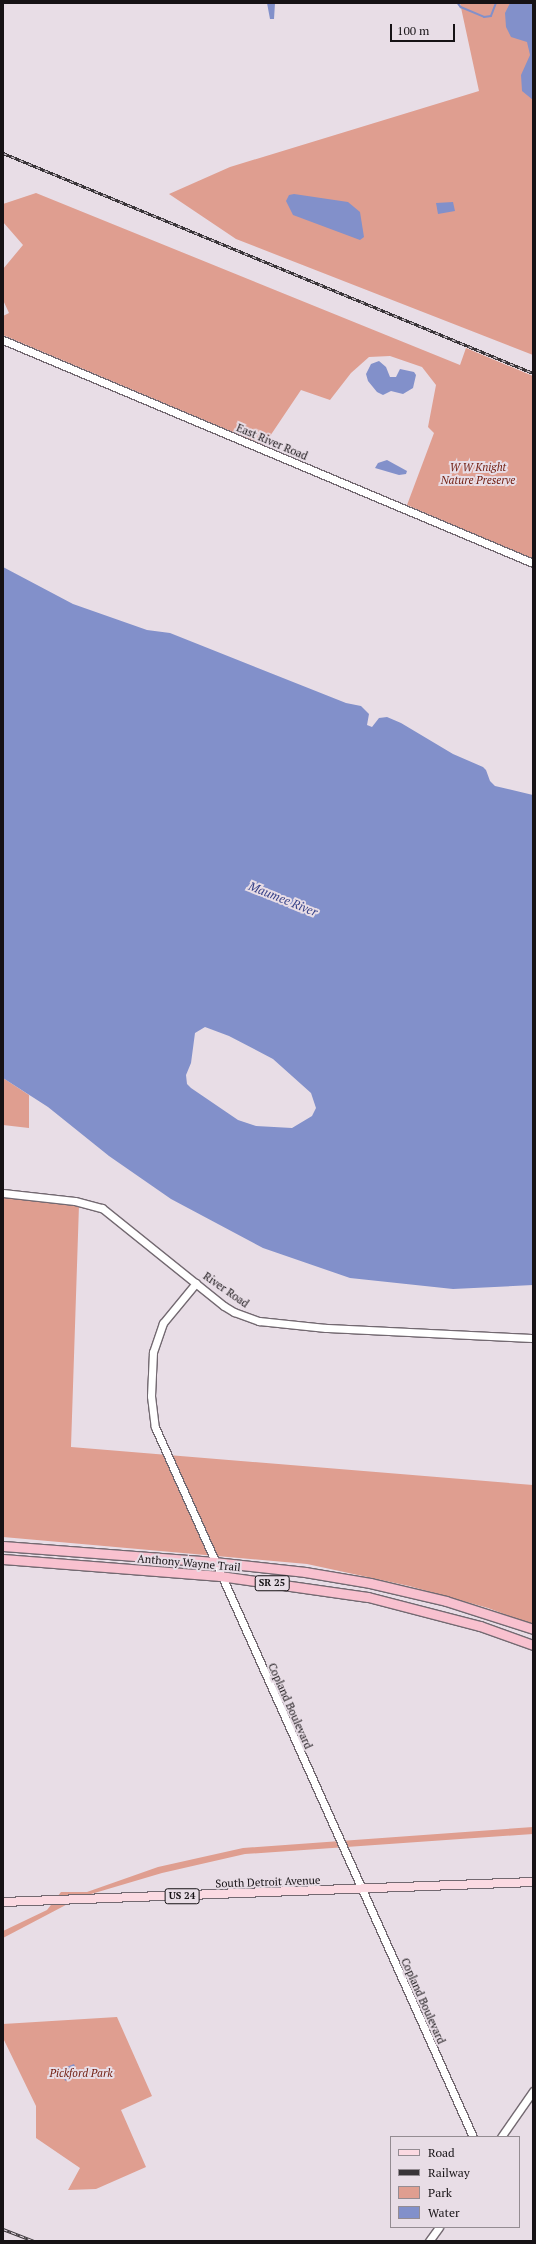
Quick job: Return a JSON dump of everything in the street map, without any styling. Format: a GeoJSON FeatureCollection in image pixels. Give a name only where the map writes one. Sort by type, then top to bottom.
{"type":"FeatureCollection","features":[{"type":"Feature","properties":{"kind":"highway","name":"Anthony Wayne Trail"},"geometry":{"type":"LineString","coordinates":[[3,1546],[214,1562],[305,1572],[370,1583],[446,1601],[533,1629]]}},
{"type":"Feature","properties":{"kind":"highway","name":"Anthony Wayne Trail"},"geometry":{"type":"LineString","coordinates":[[3,1560],[220,1576],[368,1597],[480,1626],[533,1645]]}},
{"type":"Feature","properties":{"kind":"highway"},"geometry":{"type":"LineString","coordinates":[[147,1571],[202,1569],[214,1562]]}},
{"type":"Feature","properties":{"kind":"highway"},"geometry":{"type":"LineString","coordinates":[[220,1576],[232,1570],[305,1572]]}},
{"type":"Feature","properties":{"kind":"main road","name":"South Detroit Avenue"},"geometry":{"type":"LineString","coordinates":[[3,1902],[533,1882]]}},
{"type":"Feature","properties":{"kind":"street","name":"East River Road"},"geometry":{"type":"LineString","coordinates":[[3,340],[533,563]]}},
{"type":"Feature","properties":{"kind":"street","name":"River Road"},"geometry":{"type":"LineString","coordinates":[[3,1193],[75,1200],[102,1208],[234,1312],[258,1321],[326,1328],[533,1338]]}},
{"type":"Feature","properties":{"kind":"street","name":"Copland Boulevard"},"geometry":{"type":"LineString","coordinates":[[196,1283],[160,1330],[153,1352],[152,1409],[155,1427],[360,1889],[473,2136]]}},
{"type":"Feature","properties":{"kind":"street"},"geometry":{"type":"LineString","coordinates":[[502,2136],[533,2091]]}},
{"type":"Feature","properties":{"kind":"street"},"geometry":{"type":"LineString","coordinates":[[429,2241],[438,2228]]}},
{"type":"Feature","properties":{"kind":"green space"},"geometry":{"type":"Polygon","coordinates":[[[460,3],[533,3],[533,355],[236,239],[169,194],[230,167],[479,91],[460,3]]]}},
{"type":"Feature","properties":{"kind":"green space","name":"W W Knight Nature Preserve"},"geometry":{"type":"Polygon","coordinates":[[[36,193],[460,365],[466,348],[533,376],[533,559],[407,505],[434,433],[428,427],[436,385],[422,367],[390,356],[369,357],[351,373],[330,400],[301,390],[264,445],[3,335],[3,316],[9,313],[3,300],[3,269],[23,245],[3,222],[3,204],[36,193]]]}},
{"type":"Feature","properties":{"kind":"green space"},"geometry":{"type":"Polygon","coordinates":[[[3,1078],[29,1095],[29,1128],[3,1125],[3,1078]]]}},
{"type":"Feature","properties":{"kind":"green space"},"geometry":{"type":"Polygon","coordinates":[[[3,1197],[79,1205],[71,1447],[533,1485],[533,1625],[488,1608],[409,1586],[307,1564],[3,1537],[3,1197]]]}},
{"type":"Feature","properties":{"kind":"green space"},"geometry":{"type":"Polygon","coordinates":[[[533,1827],[533,1834],[245,1854],[162,1873],[81,1897],[3,1938],[3,1931],[47,1910],[61,1892],[87,1892],[158,1867],[243,1848],[533,1827]]]}},
{"type":"Feature","properties":{"kind":"green space","name":"Pickford Park"},"geometry":{"type":"Polygon","coordinates":[[[117,2017],[152,2096],[121,2110],[146,2167],[96,2189],[68,2190],[80,2168],[36,2138],[36,2106],[3,2038],[3,2024],[117,2017]]]}},
{"type":"Feature","properties":{"kind":"water"},"geometry":{"type":"Polygon","coordinates":[[[267,3],[275,3],[274,19],[270,19],[267,3]]]}},
{"type":"Feature","properties":{"kind":"water"},"geometry":{"type":"Polygon","coordinates":[[[510,3],[533,3],[533,100],[522,91],[521,75],[530,55],[527,42],[511,37],[506,27],[505,13],[510,3]]]}},
{"type":"Feature","properties":{"kind":"water"},"geometry":{"type":"Polygon","coordinates":[[[294,194],[348,202],[360,212],[364,237],[360,240],[293,215],[286,201],[289,195],[294,194]]]}},
{"type":"Feature","properties":{"kind":"water"},"geometry":{"type":"Polygon","coordinates":[[[453,202],[455,211],[438,214],[436,203],[453,202]]]}},
{"type":"Feature","properties":{"kind":"water"},"geometry":{"type":"Polygon","coordinates":[[[379,361],[386,367],[390,377],[396,377],[400,369],[414,372],[416,375],[413,388],[403,394],[391,391],[383,395],[377,392],[368,381],[366,374],[371,364],[379,361]]]}},
{"type":"Feature","properties":{"kind":"water"},"geometry":{"type":"Polygon","coordinates":[[[387,460],[407,471],[406,474],[399,475],[375,468],[378,463],[387,460]]]}},
{"type":"Feature","properties":{"kind":"water","name":"Maumee River"},"geometry":{"type":"Polygon","coordinates":[[[3,567],[73,604],[147,630],[170,633],[346,703],[361,706],[369,714],[367,725],[372,727],[379,718],[387,717],[401,723],[453,754],[483,767],[486,770],[490,781],[495,786],[533,795],[533,1285],[453,1289],[350,1278],[263,1248],[171,1199],[109,1156],[48,1107],[3,1078],[3,567]],[[205,1027],[195,1033],[191,1063],[186,1075],[187,1084],[191,1088],[238,1120],[256,1126],[292,1128],[312,1116],[316,1108],[311,1093],[273,1059],[229,1036],[205,1027]]]}},
{"type":"Feature","properties":{"kind":"water"},"geometry":{"type":"Polygon","coordinates":[[[74,2064],[77,2071],[68,2075],[69,2079],[65,2081],[62,2069],[74,2064]]]}},
{"type":"Feature","properties":{"kind":"waterway"},"geometry":{"type":"LineString","coordinates":[[458,3],[461,7],[484,17],[491,16],[496,3]]}},
{"type":"Feature","properties":{"kind":"railway"},"geometry":{"type":"LineString","coordinates":[[3,153],[533,373]]}},
{"type":"Feature","properties":{"kind":"railway"},"geometry":{"type":"LineString","coordinates":[[3,2229],[34,2241]]}}]}
